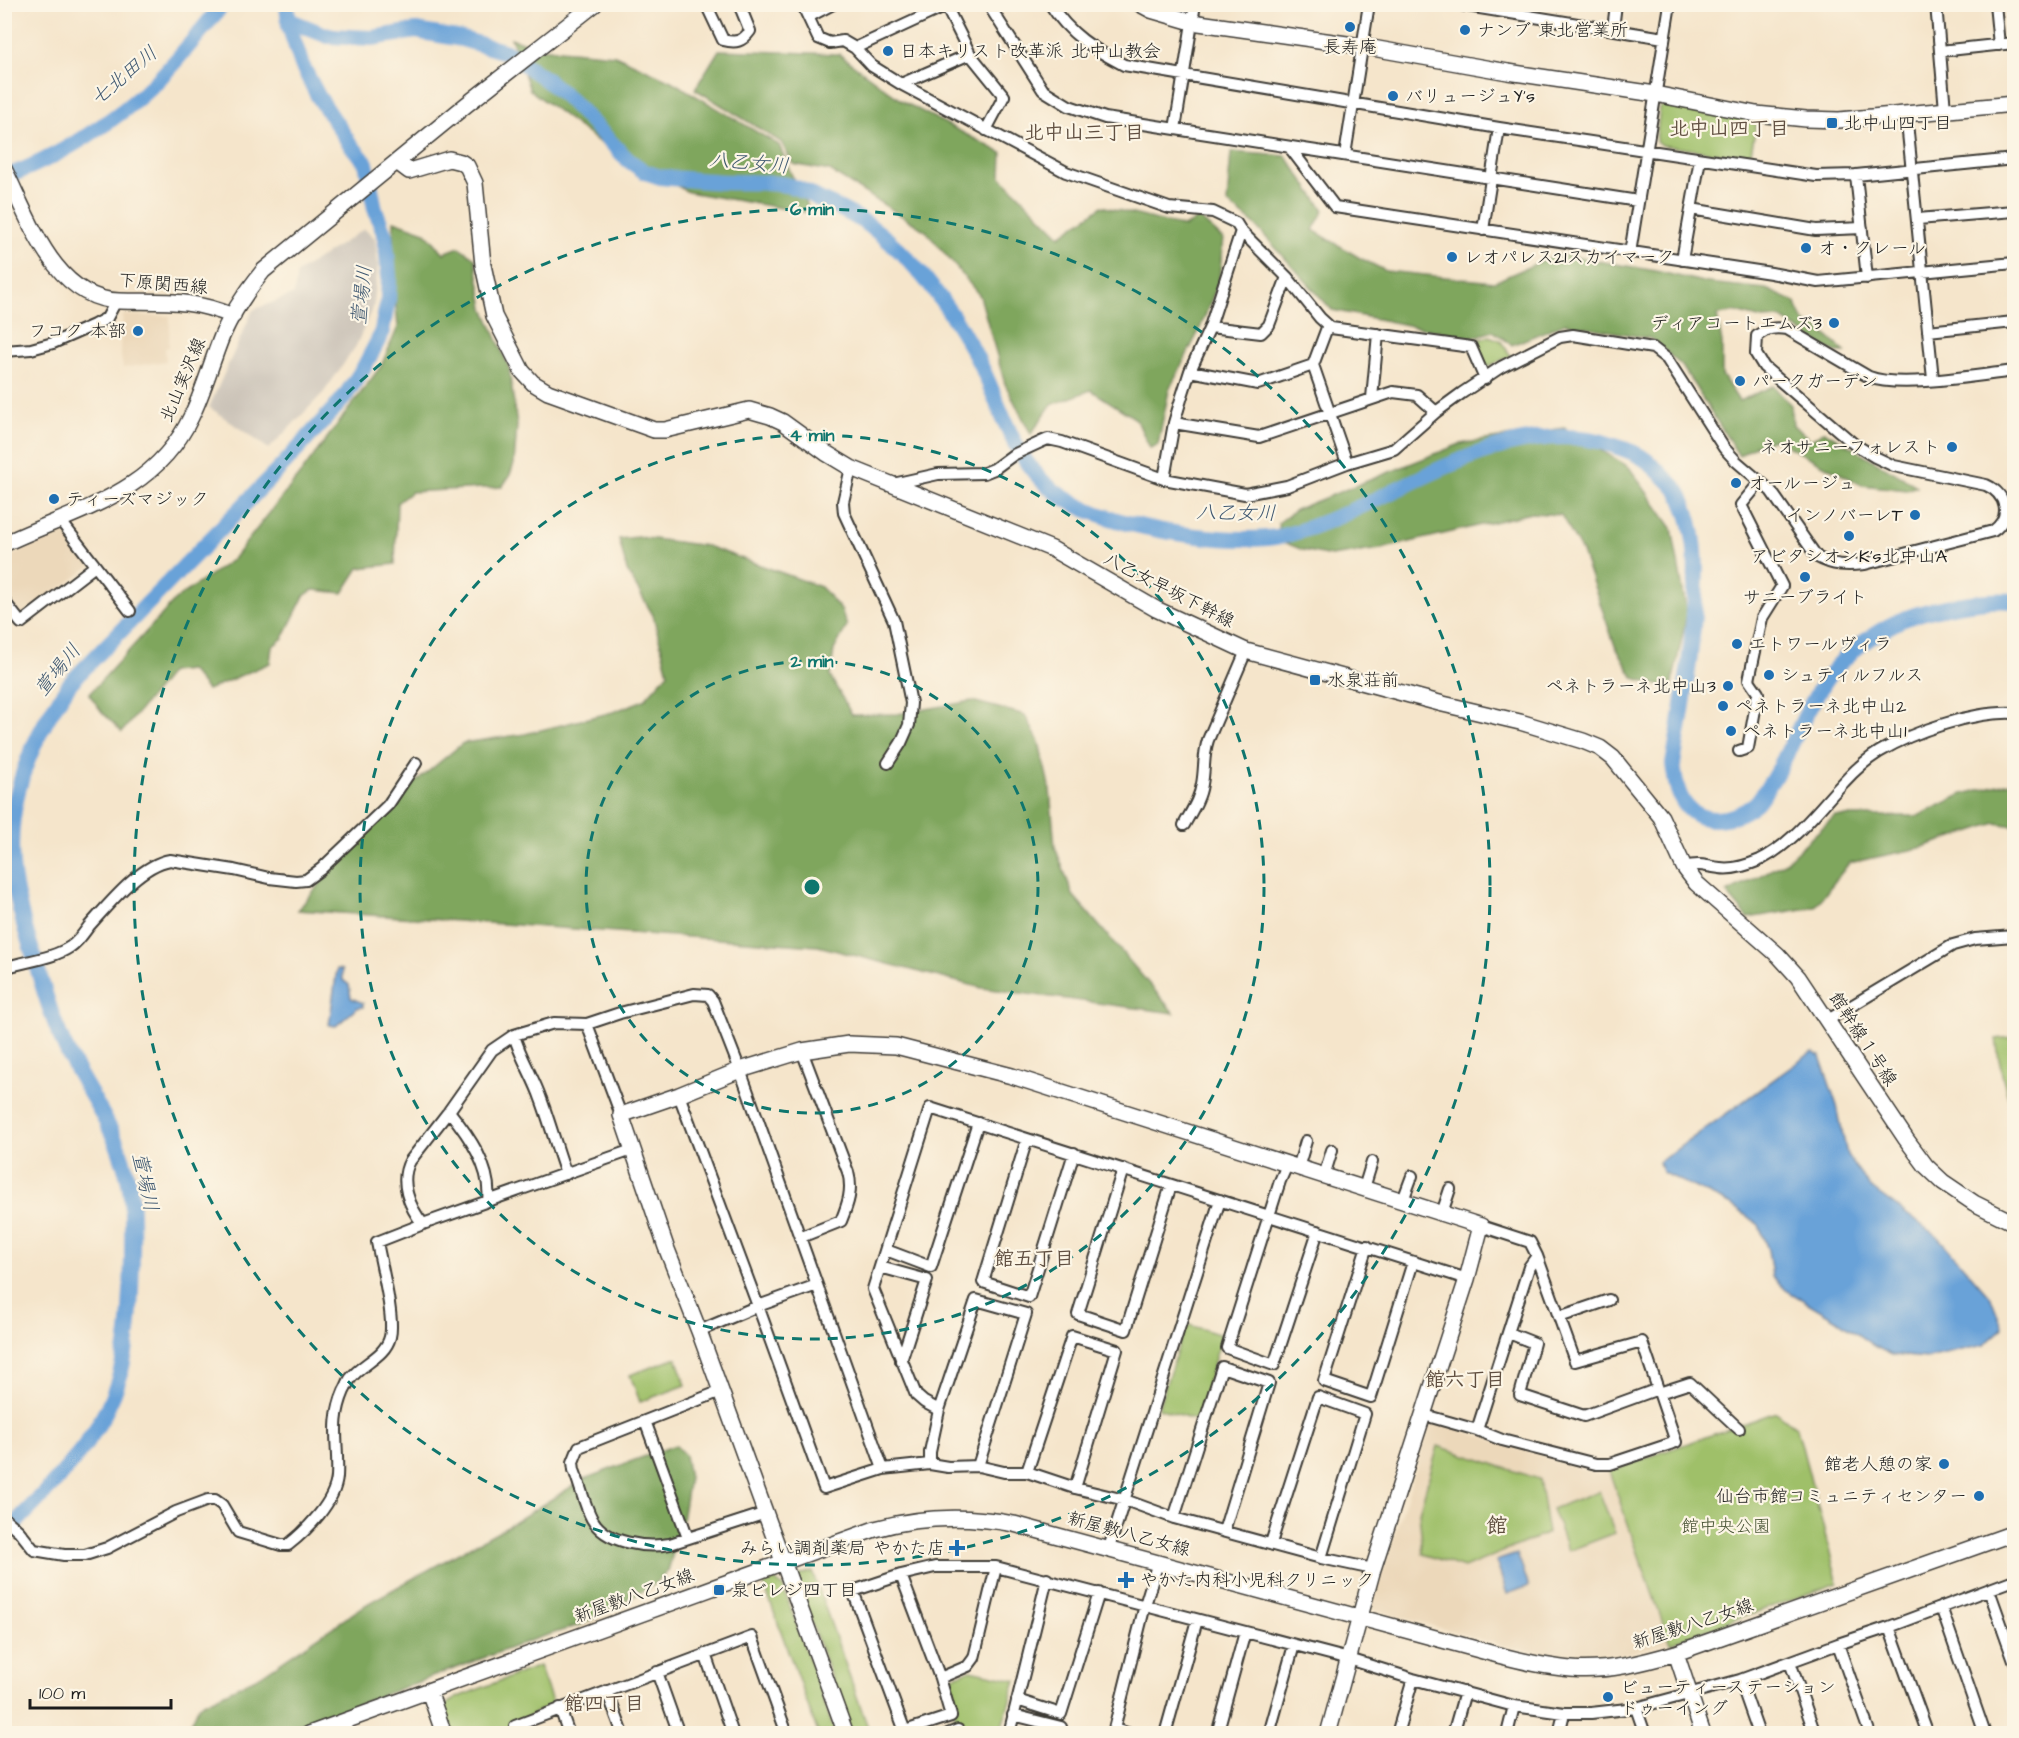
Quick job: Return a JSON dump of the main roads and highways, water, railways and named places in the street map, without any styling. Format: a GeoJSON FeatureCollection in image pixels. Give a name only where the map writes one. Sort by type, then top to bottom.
{"type":"FeatureCollection","features":[{"type":"Feature","properties":{"kind":"water"},"geometry":{"type":"Polygon","coordinates":[[[337,969],[342,970],[343,980],[349,985],[351,998],[363,1003],[363,1007],[357,1008],[336,1026],[329,1025],[337,969]]]}},
{"type":"Feature","properties":{"kind":"water"},"geometry":{"type":"Polygon","coordinates":[[[1812,1052],[1820,1056],[1837,1106],[1847,1155],[1870,1187],[1938,1237],[1991,1298],[2003,1328],[1984,1345],[1928,1358],[1892,1355],[1874,1346],[1840,1322],[1786,1290],[1772,1276],[1768,1250],[1759,1225],[1730,1204],[1662,1172],[1659,1162],[1812,1052]]]}},
{"type":"Feature","properties":{"kind":"water"},"geometry":{"type":"Polygon","coordinates":[[[1517,1554],[1529,1586],[1507,1594],[1496,1561],[1517,1554]]]}},
{"type":"Feature","properties":{"kind":"waterway","name":"七北田川"},"geometry":{"type":"LineString","coordinates":[[4,177],[24,170],[65,149],[124,110],[165,73],[223,4]]}},
{"type":"Feature","properties":{"kind":"waterway","name":"萱場川"},"geometry":{"type":"LineString","coordinates":[[4,1535],[64,1472],[102,1419],[117,1383],[126,1348],[132,1276],[132,1205],[124,1166],[108,1125],[60,1036],[18,901],[13,877],[11,840],[13,816],[25,768],[45,724],[71,682],[284,464],[343,399],[363,369],[381,335],[388,300],[389,277],[385,236],[375,209],[366,163],[350,144],[318,96],[302,65],[289,26],[287,4]]}},
{"type":"Feature","properties":{"kind":"waterway","name":"八乙女川"},"geometry":{"type":"LineString","coordinates":[[288,20],[328,36],[372,38],[416,31],[462,39],[506,52],[566,96],[628,160],[645,172],[660,177],[786,185],[849,213],[891,242],[922,275],[950,312],[983,370],[1019,451],[1040,479],[1063,497],[1109,518],[1196,536],[1235,539],[1271,538],[1325,522],[1446,466],[1488,450],[1530,440],[1571,437],[1612,445],[1638,455],[1678,491],[1691,524],[1696,576],[1694,615],[1673,764],[1681,798],[1691,811],[1700,816],[1719,819],[1729,817],[1739,814],[1756,803],[1777,772],[1823,684],[1845,658],[1869,639],[1895,623],[1921,613],[1970,603],[2014,601]]}},
{"type":"Feature","properties":{"kind":"place","name":"長寿庵"},"geometry":{"type":"Point","coordinates":[1350,27]}},
{"type":"Feature","properties":{"kind":"place","name":"ナンブ 東北営業所"},"geometry":{"type":"Point","coordinates":[1465,30]}},
{"type":"Feature","properties":{"kind":"place","name":"日本キリスト改革派 北中山教会"},"geometry":{"type":"Point","coordinates":[888,51]}},
{"type":"Feature","properties":{"kind":"place","name":"バリュージュY's"},"geometry":{"type":"Point","coordinates":[1393,96]}},
{"type":"Feature","properties":{"kind":"place","name":"北中山四丁目"},"geometry":{"type":"Point","coordinates":[1832,123]}},
{"type":"Feature","properties":{"kind":"place","name":"オ・クレール"},"geometry":{"type":"Point","coordinates":[1806,248]}},
{"type":"Feature","properties":{"kind":"place","name":"レオパレス21スカイマーク"},"geometry":{"type":"Point","coordinates":[1452,257]}},
{"type":"Feature","properties":{"kind":"place","name":"ディアコートエムズ3"},"geometry":{"type":"Point","coordinates":[1834,323]}},
{"type":"Feature","properties":{"kind":"place","name":"フコク 本部"},"geometry":{"type":"Point","coordinates":[138,331]}},
{"type":"Feature","properties":{"kind":"place","name":"パークガーデン"},"geometry":{"type":"Point","coordinates":[1740,381]}},
{"type":"Feature","properties":{"kind":"place","name":"ネオサニーフォレスト"},"geometry":{"type":"Point","coordinates":[1952,447]}},
{"type":"Feature","properties":{"kind":"place","name":"オールージュ"},"geometry":{"type":"Point","coordinates":[1736,483]}},
{"type":"Feature","properties":{"kind":"place","name":"ティーズマジック"},"geometry":{"type":"Point","coordinates":[54,499]}},
{"type":"Feature","properties":{"kind":"place","name":"インノバーレT"},"geometry":{"type":"Point","coordinates":[1915,515]}},
{"type":"Feature","properties":{"kind":"place","name":"アビタシオンK's北中山A"},"geometry":{"type":"Point","coordinates":[1849,536]}},
{"type":"Feature","properties":{"kind":"place","name":"サニーブライト"},"geometry":{"type":"Point","coordinates":[1805,577]}},
{"type":"Feature","properties":{"kind":"place","name":"エトワールヴィラ"},"geometry":{"type":"Point","coordinates":[1737,644]}},
{"type":"Feature","properties":{"kind":"place","name":"シュティルフルス"},"geometry":{"type":"Point","coordinates":[1769,675]}},
{"type":"Feature","properties":{"kind":"place","name":"水泉荘前"},"geometry":{"type":"Point","coordinates":[1315,680]}},
{"type":"Feature","properties":{"kind":"place","name":"ペネトラーネ北中山3"},"geometry":{"type":"Point","coordinates":[1728,686]}},
{"type":"Feature","properties":{"kind":"place","name":"ペネトラーネ北中山2"},"geometry":{"type":"Point","coordinates":[1723,706]}},
{"type":"Feature","properties":{"kind":"place","name":"ペネトラーネ北中山1"},"geometry":{"type":"Point","coordinates":[1731,731]}},
{"type":"Feature","properties":{"kind":"place","name":"館老人憩の家"},"geometry":{"type":"Point","coordinates":[1944,1464]}},
{"type":"Feature","properties":{"kind":"place","name":"仙台市館コミュニティセンター"},"geometry":{"type":"Point","coordinates":[1979,1496]}},
{"type":"Feature","properties":{"kind":"place","name":"みらい調剤薬局 やかた店"},"geometry":{"type":"Point","coordinates":[957,1548]}},
{"type":"Feature","properties":{"kind":"place","name":"やかた内科小児科クリニック"},"geometry":{"type":"Point","coordinates":[1126,1580]}},
{"type":"Feature","properties":{"kind":"place","name":"泉ビレジ四丁目"},"geometry":{"type":"Point","coordinates":[719,1590]}},
{"type":"Feature","properties":{"kind":"place","name":"ビューティーステーション ドゥーイング"},"geometry":{"type":"Point","coordinates":[1608,1697]}},
{"type":"Feature","properties":{"kind":"district","name":"北中山四丁目"},"geometry":{"type":"Point","coordinates":[1729,129]}},
{"type":"Feature","properties":{"kind":"district","name":"北中山三丁目"},"geometry":{"type":"Point","coordinates":[1084,133]}},
{"type":"Feature","properties":{"kind":"district","name":"館五丁目"},"geometry":{"type":"Point","coordinates":[1034,1259]}},
{"type":"Feature","properties":{"kind":"district","name":"館六丁目"},"geometry":{"type":"Point","coordinates":[1465,1380]}},
{"type":"Feature","properties":{"kind":"district","name":"館"},"geometry":{"type":"Point","coordinates":[1497,1525]}},
{"type":"Feature","properties":{"kind":"district","name":"館四丁目"},"geometry":{"type":"Point","coordinates":[604,1704]}},
{"type":"Feature","properties":{"kind":"park label","name":"館中央公園"},"geometry":{"type":"Point","coordinates":[1726,1526]}}]}
